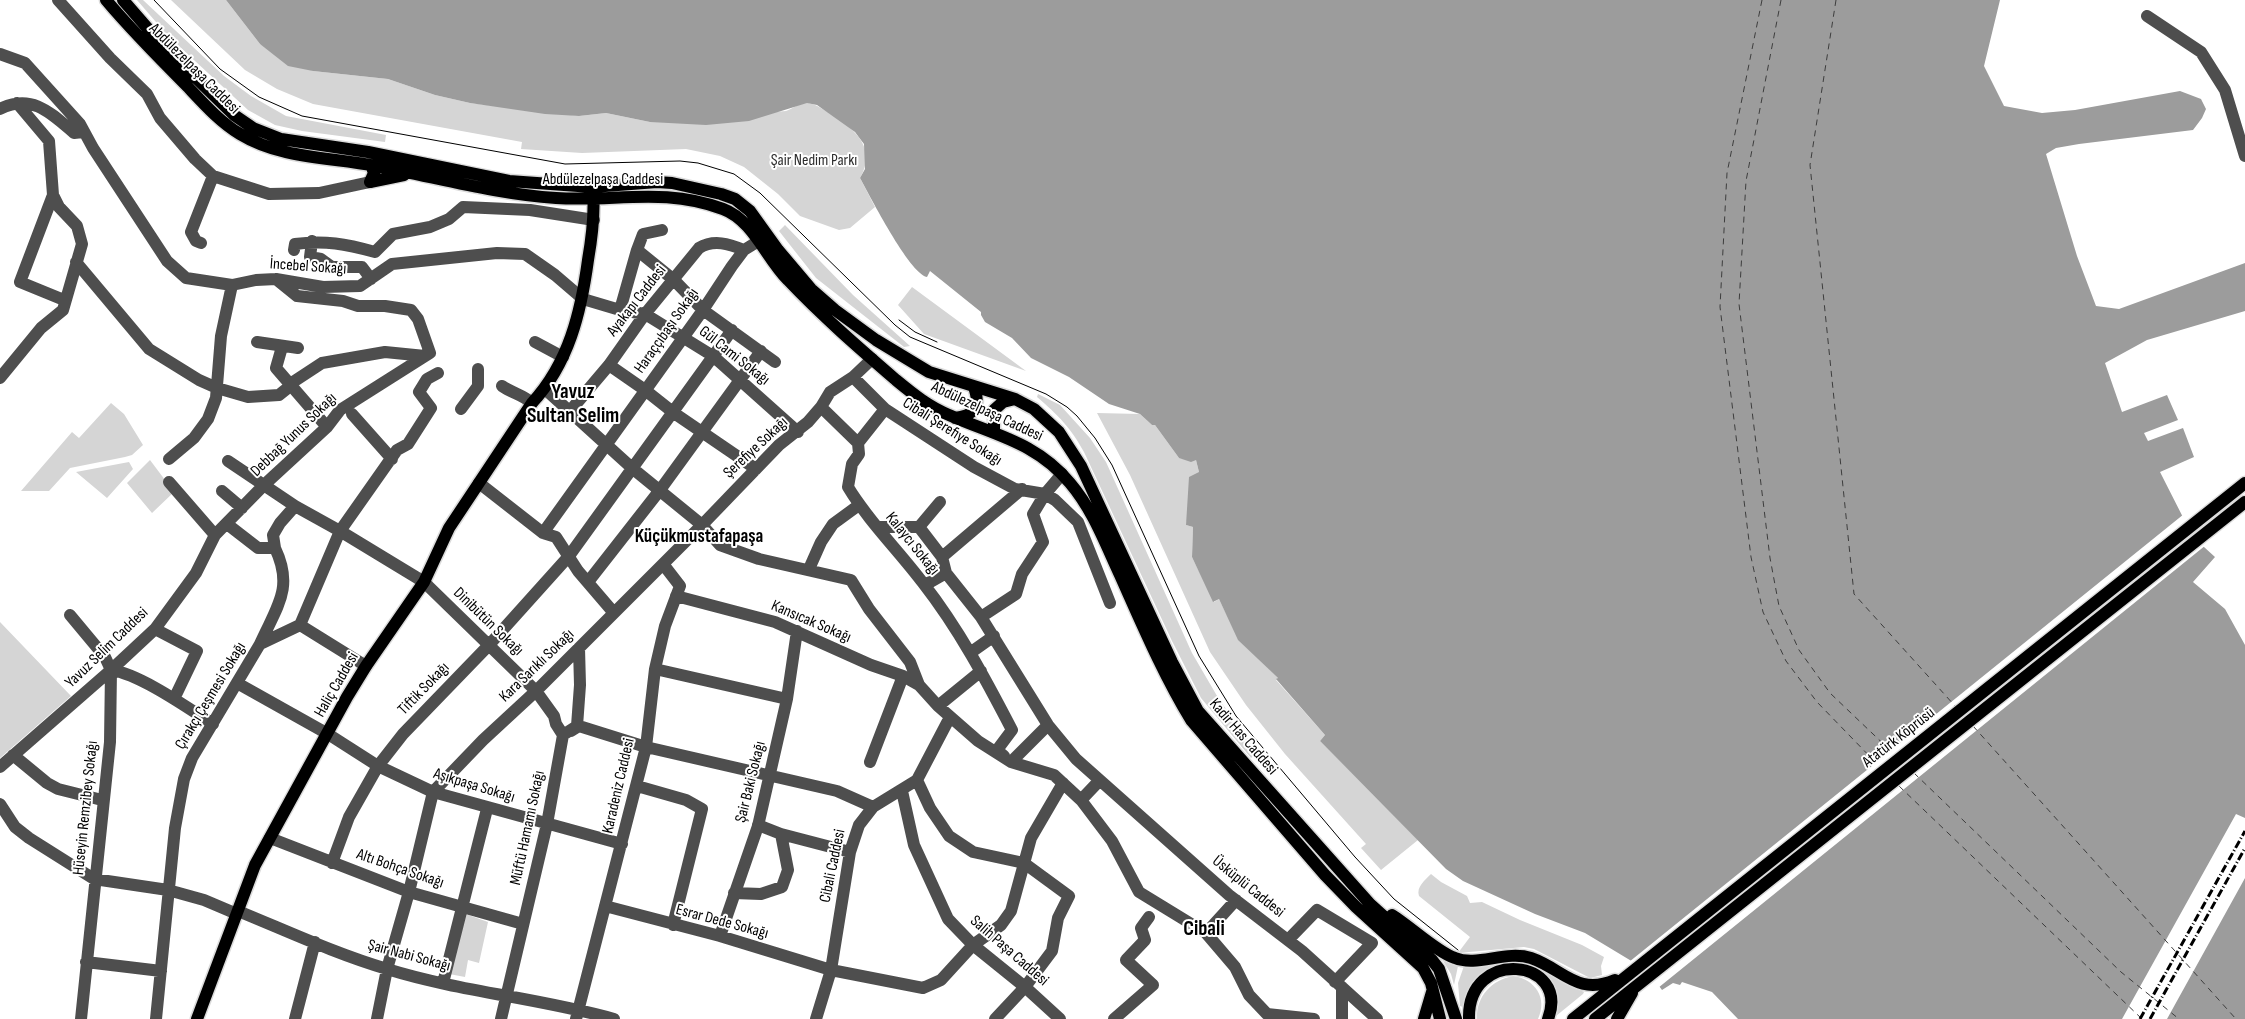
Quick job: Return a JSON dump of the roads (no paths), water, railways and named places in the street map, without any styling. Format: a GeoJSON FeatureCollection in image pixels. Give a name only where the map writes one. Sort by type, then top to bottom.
{"type":"FeatureCollection","features":[{"type":"Feature","properties":{"kind":"main road","name":"Abdülezelpaşa Caddesi"},"geometry":{"type":"LineString","coordinates":[[106,0],[143,42],[210,110],[242,136],[285,153],[371,165],[511,194],[593,193],[661,196],[699,202],[736,215],[748,226],[757,242],[783,276],[832,324],[912,393],[933,407],[955,418],[994,432],[1037,452],[1062,474]]}},
{"type":"Feature","properties":{"kind":"main road","name":"Abdülezelpaşa Caddesi"},"geometry":{"type":"LineString","coordinates":[[123,0],[163,46],[225,106],[242,121],[264,133],[294,142],[368,152],[509,181],[593,193],[657,182],[672,183],[721,194],[734,199],[750,211],[805,283],[835,310],[894,352],[922,368],[974,387],[1015,399]]}},
{"type":"Feature","properties":{"kind":"main road"},"geometry":{"type":"LineString","coordinates":[[370,182],[374,173],[371,165]]}},
{"type":"Feature","properties":{"kind":"main road"},"geometry":{"type":"LineString","coordinates":[[370,182],[414,174]]}},
{"type":"Feature","properties":{"kind":"main road","name":"Haliç Caddesi"},"geometry":{"type":"LineString","coordinates":[[197,1019],[255,864],[366,666],[424,582],[449,528],[532,403],[546,389],[563,357],[583,299],[594,220],[593,193]]}},
{"type":"Feature","properties":{"kind":"main road"},"geometry":{"type":"LineString","coordinates":[[955,418],[971,414],[975,410],[977,399],[974,387]]}},
{"type":"Feature","properties":{"kind":"main road"},"geometry":{"type":"LineString","coordinates":[[994,432],[994,410],[1003,402],[1015,399]]}},
{"type":"Feature","properties":{"kind":"main road","name":"Kadir Has Caddesi"},"geometry":{"type":"LineString","coordinates":[[1015,399],[1034,409],[1052,424],[1073,451],[1093,488],[1182,682],[1198,711],[1370,904],[1439,969],[1456,1019]]}},
{"type":"Feature","properties":{"kind":"main road","name":"Kadir Has Caddesi"},"geometry":{"type":"LineString","coordinates":[[1062,474],[1093,516],[1155,652],[1191,720],[1325,875],[1356,907],[1423,968],[1428,975],[1433,989],[1440,1019]]}},
{"type":"Feature","properties":{"kind":"main road","name":"Atatürk Köprüsü"},"geometry":{"type":"LineString","coordinates":[[1574,1019],[2245,483]]}},
{"type":"Feature","properties":{"kind":"main road","name":"Atatürk Köprüsü"},"geometry":{"type":"LineString","coordinates":[[1595,1019],[2245,502]]}},
{"type":"Feature","properties":{"kind":"main road"},"geometry":{"type":"LineString","coordinates":[[1370,904],[1404,923],[1457,959],[1470,960],[1508,956],[1531,958],[1574,982],[1589,986],[1607,984],[1629,974]]}},
{"type":"Feature","properties":{"kind":"main road"},"geometry":{"type":"LineString","coordinates":[[1469,1019],[1472,1000],[1476,990],[1492,974],[1513,968],[1532,972],[1546,986],[1551,1005],[1548,1019]]}},
{"type":"Feature","properties":{"kind":"main road"},"geometry":{"type":"LineString","coordinates":[[1617,1019],[1638,985]]}},
{"type":"Feature","properties":{"kind":"main road"},"geometry":{"type":"LineString","coordinates":[[1424,1019],[1433,989]]}},
{"type":"Feature","properties":{"kind":"street"},"geometry":{"type":"LineString","coordinates":[[60,1],[110,58],[147,94],[160,118],[195,159],[213,176],[269,194],[319,193],[370,182]]}},
{"type":"Feature","properties":{"kind":"street"},"geometry":{"type":"LineString","coordinates":[[2147,16],[2200,52],[2225,90],[2245,156]]}},
{"type":"Feature","properties":{"kind":"street","name":"İncebel Sokağı"},"geometry":{"type":"LineString","coordinates":[[0,54],[25,63],[80,124],[83,132],[167,261],[186,278],[232,285],[256,280],[276,279],[323,287],[360,286],[392,264],[497,254],[525,254],[555,275],[583,299]]}},
{"type":"Feature","properties":{"kind":"street"},"geometry":{"type":"LineString","coordinates":[[0,378],[41,328],[63,310],[64,300],[82,244],[77,226],[59,207],[53,195],[49,141],[17,103]]}},
{"type":"Feature","properties":{"kind":"street"},"geometry":{"type":"LineString","coordinates":[[0,109],[17,103],[44,108],[74,133],[83,132]]}},
{"type":"Feature","properties":{"kind":"street"},"geometry":{"type":"LineString","coordinates":[[201,243],[196,241],[191,232],[213,176]]}},
{"type":"Feature","properties":{"kind":"street"},"geometry":{"type":"LineString","coordinates":[[53,195],[20,282],[64,300]]}},
{"type":"Feature","properties":{"kind":"street"},"geometry":{"type":"LineString","coordinates":[[375,252],[393,234],[430,227],[449,219],[464,207],[530,210],[594,220]]}},
{"type":"Feature","properties":{"kind":"street"},"geometry":{"type":"LineString","coordinates":[[620,310],[636,250],[643,234],[662,230]]}},
{"type":"Feature","properties":{"kind":"street"},"geometry":{"type":"LineString","coordinates":[[312,241],[310,258],[321,259],[332,266],[362,267],[370,279]]}},
{"type":"Feature","properties":{"kind":"street"},"geometry":{"type":"LineString","coordinates":[[294,250],[295,244],[312,241],[343,243],[375,252],[388,268]]}},
{"type":"Feature","properties":{"kind":"street","name":"Ayakapı Caddesi"},"geometry":{"type":"LineString","coordinates":[[570,411],[609,365],[645,314],[699,248],[704,244],[725,242],[744,250]]}},
{"type":"Feature","properties":{"kind":"street","name":"Haraççıbaşı Sokağı"},"geometry":{"type":"LineString","coordinates":[[543,533],[744,250],[757,242]]}},
{"type":"Feature","properties":{"kind":"street"},"geometry":{"type":"LineString","coordinates":[[636,250],[674,280],[703,310],[775,362]]}},
{"type":"Feature","properties":{"kind":"street"},"geometry":{"type":"LineString","coordinates":[[76,262],[149,349],[216,388],[248,397],[279,395],[322,364],[385,352],[427,355],[418,318],[411,310],[385,306],[358,306],[343,301],[297,296],[276,279]]}},
{"type":"Feature","properties":{"kind":"street"},"geometry":{"type":"LineString","coordinates":[[169,459],[194,438],[216,398],[222,336],[228,296],[232,285]]}},
{"type":"Feature","properties":{"kind":"street"},"geometry":{"type":"LineString","coordinates":[[583,299],[620,310],[645,314]]}},
{"type":"Feature","properties":{"kind":"street","name":"Gül Cami Sokağı"},"geometry":{"type":"LineString","coordinates":[[645,314],[713,356],[798,432]]}},
{"type":"Feature","properties":{"kind":"street","name":"Tiftik Sokağı"},"geometry":{"type":"LineString","coordinates":[[332,863],[349,817],[378,766],[403,734],[489,645],[569,556],[674,413],[732,330]]}},
{"type":"Feature","properties":{"kind":"street"},"geometry":{"type":"LineString","coordinates":[[257,342],[298,348]]}},
{"type":"Feature","properties":{"kind":"street"},"geometry":{"type":"LineString","coordinates":[[535,342],[563,357]]}},
{"type":"Feature","properties":{"kind":"street"},"geometry":{"type":"LineString","coordinates":[[282,347],[276,368],[327,427]]}},
{"type":"Feature","properties":{"kind":"street"},"geometry":{"type":"LineString","coordinates":[[588,582],[660,490],[761,351]]}},
{"type":"Feature","properties":{"kind":"street","name":"Debbağ Yunus Sokağı"},"geometry":{"type":"LineString","coordinates":[[215,535],[327,427],[340,410],[427,355]]}},
{"type":"Feature","properties":{"kind":"street","name":"Şerefiye Sokağı"},"geometry":{"type":"LineString","coordinates":[[663,564],[779,444],[798,432],[821,407],[830,392],[852,377],[872,358]]}},
{"type":"Feature","properties":{"kind":"street"},"geometry":{"type":"LineString","coordinates":[[609,365],[674,413],[756,469]]}},
{"type":"Feature","properties":{"kind":"street"},"geometry":{"type":"LineString","coordinates":[[461,409],[478,386],[478,368]]}},
{"type":"Feature","properties":{"kind":"street"},"geometry":{"type":"LineString","coordinates":[[366,666],[300,625],[340,530],[397,450],[408,444],[431,408],[419,392],[427,379],[438,373]]}},
{"type":"Feature","properties":{"kind":"street","name":"Cibali Şerefiye Sokağı"},"geometry":{"type":"LineString","coordinates":[[852,377],[885,408],[974,467],[1015,490],[1022,489],[1045,494]]}},
{"type":"Feature","properties":{"kind":"street"},"geometry":{"type":"LineString","coordinates":[[502,386],[516,396],[525,397],[532,403]]}},
{"type":"Feature","properties":{"kind":"street"},"geometry":{"type":"LineString","coordinates":[[546,389],[632,468],[702,525],[720,545],[759,559],[851,580],[869,609],[910,662],[919,685]]}},
{"type":"Feature","properties":{"kind":"street"},"geometry":{"type":"LineString","coordinates":[[821,407],[859,448]]}},
{"type":"Feature","properties":{"kind":"street","name":"Kalaycı Sokağı"},"geometry":{"type":"LineString","coordinates":[[885,408],[859,448],[852,464],[848,487],[859,505],[925,585],[970,653],[1012,730],[997,750],[1011,762]]}},
{"type":"Feature","properties":{"kind":"street"},"geometry":{"type":"LineString","coordinates":[[352,414],[392,459]]}},
{"type":"Feature","properties":{"kind":"street","name":"Dinibütün Sokağı"},"geometry":{"type":"LineString","coordinates":[[228,461],[295,506],[340,530],[424,582],[536,691],[554,716],[556,724],[563,735]]}},
{"type":"Feature","properties":{"kind":"street"},"geometry":{"type":"LineString","coordinates":[[981,617],[1016,594],[1022,574],[1039,551],[1043,542],[1033,514],[1045,494],[1062,474]]}},
{"type":"Feature","properties":{"kind":"street"},"geometry":{"type":"LineString","coordinates":[[170,482],[215,535]]}},
{"type":"Feature","properties":{"kind":"street"},"geometry":{"type":"LineString","coordinates":[[479,483],[543,533],[556,537],[578,572],[614,613]]}},
{"type":"Feature","properties":{"kind":"street"},"geometry":{"type":"LineString","coordinates":[[942,557],[1022,489]]}},
{"type":"Feature","properties":{"kind":"street"},"geometry":{"type":"LineString","coordinates":[[222,491],[242,508]]}},
{"type":"Feature","properties":{"kind":"street"},"geometry":{"type":"LineString","coordinates":[[1045,494],[1055,500],[1078,522],[1110,603]]}},
{"type":"Feature","properties":{"kind":"street"},"geometry":{"type":"LineString","coordinates":[[878,527],[919,527],[940,502]]}},
{"type":"Feature","properties":{"kind":"street"},"geometry":{"type":"LineString","coordinates":[[809,569],[821,542],[834,524],[859,505]]}},
{"type":"Feature","properties":{"kind":"street"},"geometry":{"type":"LineString","coordinates":[[260,644],[282,594],[285,580],[273,535],[280,523],[295,506]]}},
{"type":"Feature","properties":{"kind":"street"},"geometry":{"type":"LineString","coordinates":[[227,524],[258,548],[275,548]]}},
{"type":"Feature","properties":{"kind":"street"},"geometry":{"type":"LineString","coordinates":[[919,527],[942,557],[946,573],[925,585]]}},
{"type":"Feature","properties":{"kind":"street","name":"Yavuz Selim Caddesi"},"geometry":{"type":"LineString","coordinates":[[0,767],[111,670],[154,629],[196,573],[215,535]]}},
{"type":"Feature","properties":{"kind":"street"},"geometry":{"type":"LineString","coordinates":[[663,564],[680,586],[676,596]]}},
{"type":"Feature","properties":{"kind":"street","name":"Kara Sarıklı Sokağı"},"geometry":{"type":"LineString","coordinates":[[433,792],[483,740],[536,691],[663,564]]}},
{"type":"Feature","properties":{"kind":"street","name":"Üsküplü Caddesi"},"geometry":{"type":"LineString","coordinates":[[946,573],[981,617],[1048,725],[1076,759],[1236,900],[1288,940],[1378,1019]]}},
{"type":"Feature","properties":{"kind":"street","name":"Kansıcak Sokağı"},"geometry":{"type":"LineString","coordinates":[[676,596],[775,622],[871,665],[902,676]]}},
{"type":"Feature","properties":{"kind":"street","name":"Karadeniz Caddesi"},"geometry":{"type":"LineString","coordinates":[[578,1014],[604,906],[637,786],[646,747],[655,668],[665,626],[676,596]]}},
{"type":"Feature","properties":{"kind":"street"},"geometry":{"type":"LineString","coordinates":[[70,615],[105,657],[111,670],[121,671],[174,699],[213,724]]}},
{"type":"Feature","properties":{"kind":"street","name":"Çırakçı Çeşmesi Sokağı"},"geometry":{"type":"LineString","coordinates":[[156,1019],[175,828],[184,779],[192,758],[260,644],[300,625]]}},
{"type":"Feature","properties":{"kind":"street"},"geometry":{"type":"LineString","coordinates":[[154,629],[197,652],[174,699]]}},
{"type":"Feature","properties":{"kind":"street","name":"Şair Baki Sokağı"},"geometry":{"type":"LineString","coordinates":[[720,936],[758,825],[787,699],[797,631]]}},
{"type":"Feature","properties":{"kind":"street"},"geometry":{"type":"LineString","coordinates":[[970,653],[994,636]]}},
{"type":"Feature","properties":{"kind":"street"},"geometry":{"type":"LineString","coordinates":[[563,735],[577,726],[579,648]]}},
{"type":"Feature","properties":{"kind":"street"},"geometry":{"type":"LineString","coordinates":[[655,668],[787,699]]}},
{"type":"Feature","properties":{"kind":"street","name":"Hüseyin Remzibey Sokağı"},"geometry":{"type":"LineString","coordinates":[[81,1019],[102,800],[110,742],[111,670]]}},
{"type":"Feature","properties":{"kind":"street"},"geometry":{"type":"LineString","coordinates":[[938,706],[981,672]]}},
{"type":"Feature","properties":{"kind":"street"},"geometry":{"type":"LineString","coordinates":[[870,762],[902,676],[919,685],[950,717],[978,740],[1011,762],[1054,775],[1063,783],[1081,800],[1112,841],[1139,892],[1206,933],[1235,967],[1249,995],[1266,1014],[1314,1019]]}},
{"type":"Feature","properties":{"kind":"street","name":"Aşıkpaşa Sokağı"},"geometry":{"type":"LineString","coordinates":[[237,683],[328,734],[378,766],[433,792],[622,844]]}},
{"type":"Feature","properties":{"kind":"street","name":"Cibali Caddesi"},"geometry":{"type":"LineString","coordinates":[[816,1019],[830,970],[850,852],[859,824],[873,807],[902,791],[916,780],[950,717]]}},
{"type":"Feature","properties":{"kind":"street"},"geometry":{"type":"LineString","coordinates":[[1011,762],[1048,725]]}},
{"type":"Feature","properties":{"kind":"street"},"geometry":{"type":"LineString","coordinates":[[563,735],[579,726],[646,747],[770,774],[837,791],[873,807]]}},
{"type":"Feature","properties":{"kind":"street","name":"Müftü Hamamı Sokağı"},"geometry":{"type":"LineString","coordinates":[[501,1019],[547,824],[563,735]]}},
{"type":"Feature","properties":{"kind":"street"},"geometry":{"type":"LineString","coordinates":[[13,755],[47,783],[58,789],[102,800]]}},
{"type":"Feature","properties":{"kind":"street"},"geometry":{"type":"LineString","coordinates":[[916,780],[930,808],[949,836],[973,852],[1024,863],[1069,896],[1058,918],[1052,951],[1025,987],[996,1019]]}},
{"type":"Feature","properties":{"kind":"street"},"geometry":{"type":"LineString","coordinates":[[1081,800],[1099,781]]}},
{"type":"Feature","properties":{"kind":"street","name":"Esrar Dede Sokağı"},"geometry":{"type":"LineString","coordinates":[[604,906],[720,936],[830,970],[924,988],[941,980],[973,945],[1001,926],[1011,911],[1031,838],[1063,783]]}},
{"type":"Feature","properties":{"kind":"street"},"geometry":{"type":"LineString","coordinates":[[637,786],[686,800],[702,809],[672,925]]}},
{"type":"Feature","properties":{"kind":"street","name":"Salih Paşa Caddesi"},"geometry":{"type":"LineString","coordinates":[[902,791],[914,845],[948,919],[973,945],[1025,987],[1051,1016]]}},
{"type":"Feature","properties":{"kind":"street"},"geometry":{"type":"LineString","coordinates":[[377,1019],[387,970],[409,892],[433,792]]}},
{"type":"Feature","properties":{"kind":"street"},"geometry":{"type":"LineString","coordinates":[[0,804],[15,827],[29,838],[94,878]]}},
{"type":"Feature","properties":{"kind":"street"},"geometry":{"type":"LineString","coordinates":[[443,983],[487,808]]}},
{"type":"Feature","properties":{"kind":"street"},"geometry":{"type":"LineString","coordinates":[[758,825],[782,834],[850,852]]}},
{"type":"Feature","properties":{"kind":"street"},"geometry":{"type":"LineString","coordinates":[[734,893],[761,894],[782,887],[788,870],[782,834]]}},
{"type":"Feature","properties":{"kind":"street","name":"Altı Bohça Sokağı"},"geometry":{"type":"LineString","coordinates":[[270,838],[409,892],[523,924]]}},
{"type":"Feature","properties":{"kind":"street","name":"Şair Nabi Sokağı"},"geometry":{"type":"LineString","coordinates":[[94,878],[168,890],[204,900],[387,970],[507,995],[578,1014],[614,1019]]}},
{"type":"Feature","properties":{"kind":"street"},"geometry":{"type":"LineString","coordinates":[[1206,933],[1236,900]]}},
{"type":"Feature","properties":{"kind":"street"},"geometry":{"type":"LineString","coordinates":[[1288,940],[1317,910],[1372,943],[1338,985],[1342,1019]]}},
{"type":"Feature","properties":{"kind":"street"},"geometry":{"type":"LineString","coordinates":[[1114,1019],[1154,985],[1126,960],[1145,940],[1141,928],[1150,917]]}},
{"type":"Feature","properties":{"kind":"street"},"geometry":{"type":"LineString","coordinates":[[295,1019],[315,942]]}},
{"type":"Feature","properties":{"kind":"street"},"geometry":{"type":"LineString","coordinates":[[86,962],[161,971]]}},
{"type":"Feature","properties":{"kind":"tram line"},"geometry":{"type":"LineString","coordinates":[[154,0],[220,69],[259,97],[302,116],[565,164],[680,161],[698,163],[734,174],[760,193],[895,325],[910,337],[1046,394],[1067,407],[1095,438],[1112,465],[1199,656],[1236,716],[1355,857],[1394,899],[1458,950]]}},
{"type":"Feature","properties":{"kind":"tram line"},"geometry":{"type":"LineString","coordinates":[[899,320],[915,332],[937,342]]}},
{"type":"Feature","properties":{"kind":"railway"},"geometry":{"type":"LineString","coordinates":[[2140,1019],[2245,831]]}},
{"type":"Feature","properties":{"kind":"railway"},"geometry":{"type":"LineString","coordinates":[[2150,1019],[2245,848]]}},
{"type":"Feature","properties":{"kind":"district","name":"Yavuz Sultan Selim"},"geometry":{"type":"Point","coordinates":[573,405]}},
{"type":"Feature","properties":{"kind":"district","name":"Küçükmustafapaşa"},"geometry":{"type":"Point","coordinates":[699,537]}},
{"type":"Feature","properties":{"kind":"district","name":"Cibali"},"geometry":{"type":"Point","coordinates":[1204,930]}},
{"type":"Feature","properties":{"kind":"park label","name":"Şair Nedim Parkı"},"geometry":{"type":"Point","coordinates":[814,161]}}]}
